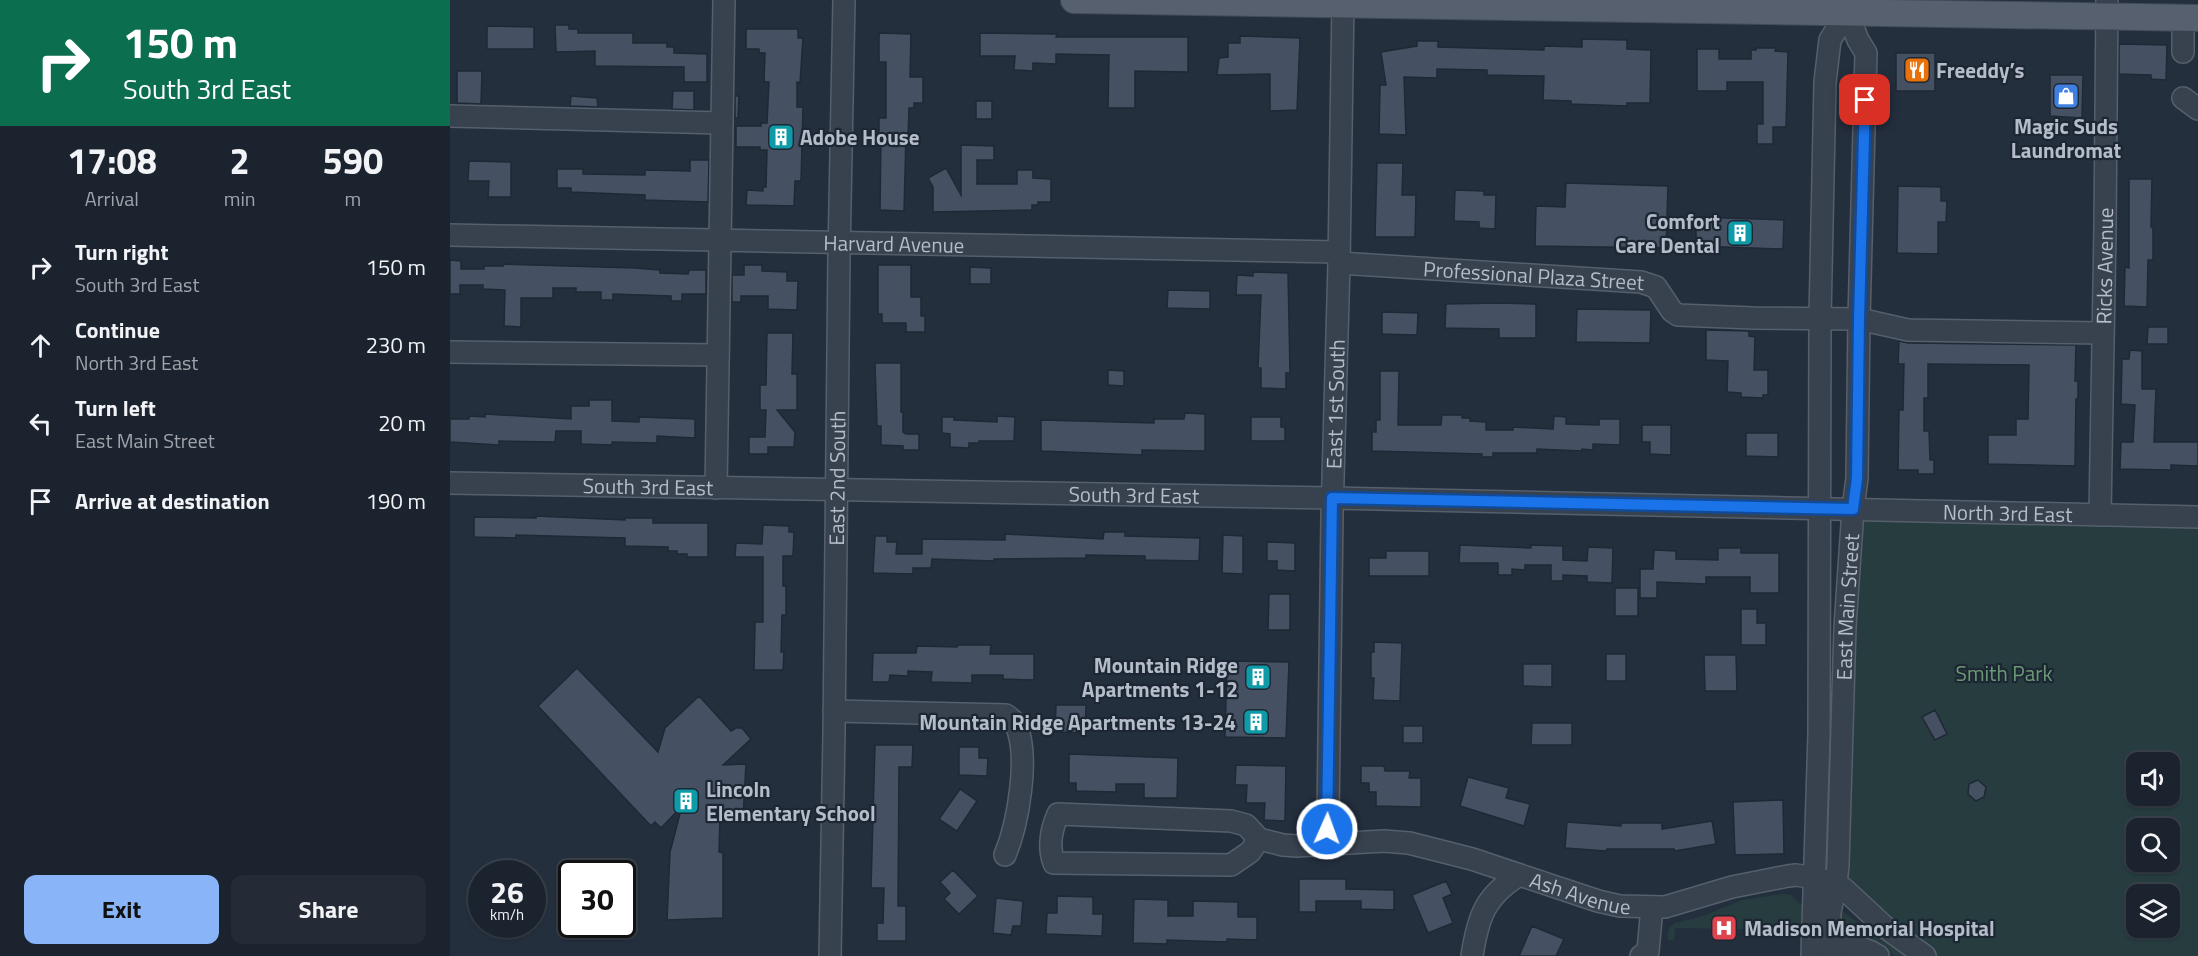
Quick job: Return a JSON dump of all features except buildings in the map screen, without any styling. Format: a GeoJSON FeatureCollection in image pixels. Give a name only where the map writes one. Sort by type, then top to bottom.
{"type":"FeatureCollection","features":[{"type":"Feature","properties":{"kind":"main road"},"geometry":{"type":"LineString","coordinates":[[1074,0],[2107,8],[2191,18]]}},
{"type":"Feature","properties":{"kind":"street"},"geometry":{"type":"LineString","coordinates":[[716,488],[724,0]]}},
{"type":"Feature","properties":{"kind":"street","name":"East 2nd South"},"geometry":{"type":"LineString","coordinates":[[830,956],[844,0]]}},
{"type":"Feature","properties":{"kind":"street","name":"East 1st South"},"geometry":{"type":"LineString","coordinates":[[1326,844],[1343,2]]}},
{"type":"Feature","properties":{"kind":"street","name":"East Main Street"},"geometry":{"type":"LineString","coordinates":[[1821,953],[1816,878],[1819,734],[1818,509],[1826,82],[1830,40],[1847,6]]}},
{"type":"Feature","properties":{"kind":"street","name":"East Main Street"},"geometry":{"type":"LineString","coordinates":[[1821,953],[1836,884],[1845,627],[1857,478],[1866,53],[1858,40],[1847,6]]}},
{"type":"Feature","properties":{"kind":"street","name":"Ricks Avenue"},"geometry":{"type":"LineString","coordinates":[[2100,514],[2107,8]]}},
{"type":"Feature","properties":{"kind":"street"},"geometry":{"type":"LineString","coordinates":[[2183,52],[2191,18]]}},
{"type":"Feature","properties":{"kind":"street"},"geometry":{"type":"LineString","coordinates":[[450,116],[722,123]]}},
{"type":"Feature","properties":{"kind":"street","name":"Harvard Avenue"},"geometry":{"type":"LineString","coordinates":[[450,235],[839,242],[1339,258]]}},
{"type":"Feature","properties":{"kind":"street","name":"Professional Plaza Street"},"geometry":{"type":"LineString","coordinates":[[1339,258],[1641,282],[1656,287],[1672,311],[1678,315],[1859,319],[1908,330],[2102,333]]}},
{"type":"Feature","properties":{"kind":"street"},"geometry":{"type":"LineString","coordinates":[[450,352],[718,355]]}},
{"type":"Feature","properties":{"kind":"street","name":"South 3rd East"},"geometry":{"type":"LineString","coordinates":[[450,483],[1818,509]]}},
{"type":"Feature","properties":{"kind":"street","name":"North 3rd East"},"geometry":{"type":"LineString","coordinates":[[1818,509],[2198,517]]}},
{"type":"Feature","properties":{"kind":"street"},"geometry":{"type":"LineString","coordinates":[[834,711],[1006,715],[1016,724],[1021,744],[1021,793],[1016,821],[1005,855]]}},
{"type":"Feature","properties":{"kind":"street"},"geometry":{"type":"LineString","coordinates":[[1058,814],[1231,821],[1246,825],[1259,840],[1250,852],[1231,865],[1054,863],[1051,829],[1058,814]]}},
{"type":"Feature","properties":{"kind":"street","name":"Ash Avenue"},"geometry":{"type":"LineString","coordinates":[[1259,840],[1297,846],[1384,841],[1409,843],[1472,859],[1598,901],[1620,906],[1665,907],[1732,887],[1796,875],[1836,884]]}},
{"type":"Feature","properties":{"kind":"street"},"geometry":{"type":"LineString","coordinates":[[1472,956],[1478,926],[1492,895],[1519,875]]}},
{"type":"Feature","properties":{"kind":"street"},"geometry":{"type":"LineString","coordinates":[[1836,884],[1886,928],[1925,956]]}},
{"type":"Feature","properties":{"kind":"street"},"geometry":{"type":"LineString","coordinates":[[1641,956],[1648,951],[1652,907]]}},
{"type":"Feature","properties":{"kind":"street"},"geometry":{"type":"LineString","coordinates":[[1821,953],[1849,945],[1867,948],[1878,956]]}},
{"type":"Feature","properties":{"kind":"green space","name":"Smith Park"},"geometry":{"type":"Polygon","coordinates":[[[1853,509],[2198,516],[2198,956],[1925,956],[1841,879],[1853,509]]]}},
{"type":"Feature","properties":{"kind":"green space"},"geometry":{"type":"Polygon","coordinates":[[[1782,894],[1791,895],[1800,904],[1804,904],[1804,943],[1800,943],[1800,930],[1675,928],[1674,940],[1669,940],[1667,936],[1670,927],[1675,923],[1703,916],[1742,900],[1782,894]]]}},
{"type":"Feature","properties":{"kind":"green space"},"geometry":{"type":"Polygon","coordinates":[[[1842,911],[1906,956],[1895,956],[1869,939],[1851,936],[1852,933],[1843,928],[1840,923],[1839,913],[1842,911]]]}},
{"type":"Feature","properties":{"kind":"place","name":"Freeddy’s"},"geometry":{"type":"Point","coordinates":[1917,70]}},
{"type":"Feature","properties":{"kind":"place","name":"Magic Suds Laundromat"},"geometry":{"type":"Point","coordinates":[2066,96]}},
{"type":"Feature","properties":{"kind":"place","name":"Adobe House"},"geometry":{"type":"Point","coordinates":[781,137]}},
{"type":"Feature","properties":{"kind":"place","name":"Comfort Care Dental"},"geometry":{"type":"Point","coordinates":[1740,233]}},
{"type":"Feature","properties":{"kind":"place","name":"Mountain Ridge Apartments 1-12"},"geometry":{"type":"Point","coordinates":[1258,677]}},
{"type":"Feature","properties":{"kind":"place","name":"Mountain Ridge Apartments 13-24"},"geometry":{"type":"Point","coordinates":[1256,722]}},
{"type":"Feature","properties":{"kind":"place","name":"Lincoln Elementary School"},"geometry":{"type":"Point","coordinates":[686,801]}},
{"type":"Feature","properties":{"kind":"place","name":"Madison Memorial Hospital"},"geometry":{"type":"Point","coordinates":[1724,928]}},
{"type":"Feature","properties":{"kind":"route"},"geometry":{"type":"LineString","coordinates":[[1327,829],[1332,498],[1853,509],[1857,478],[1865,100]]}}]}
